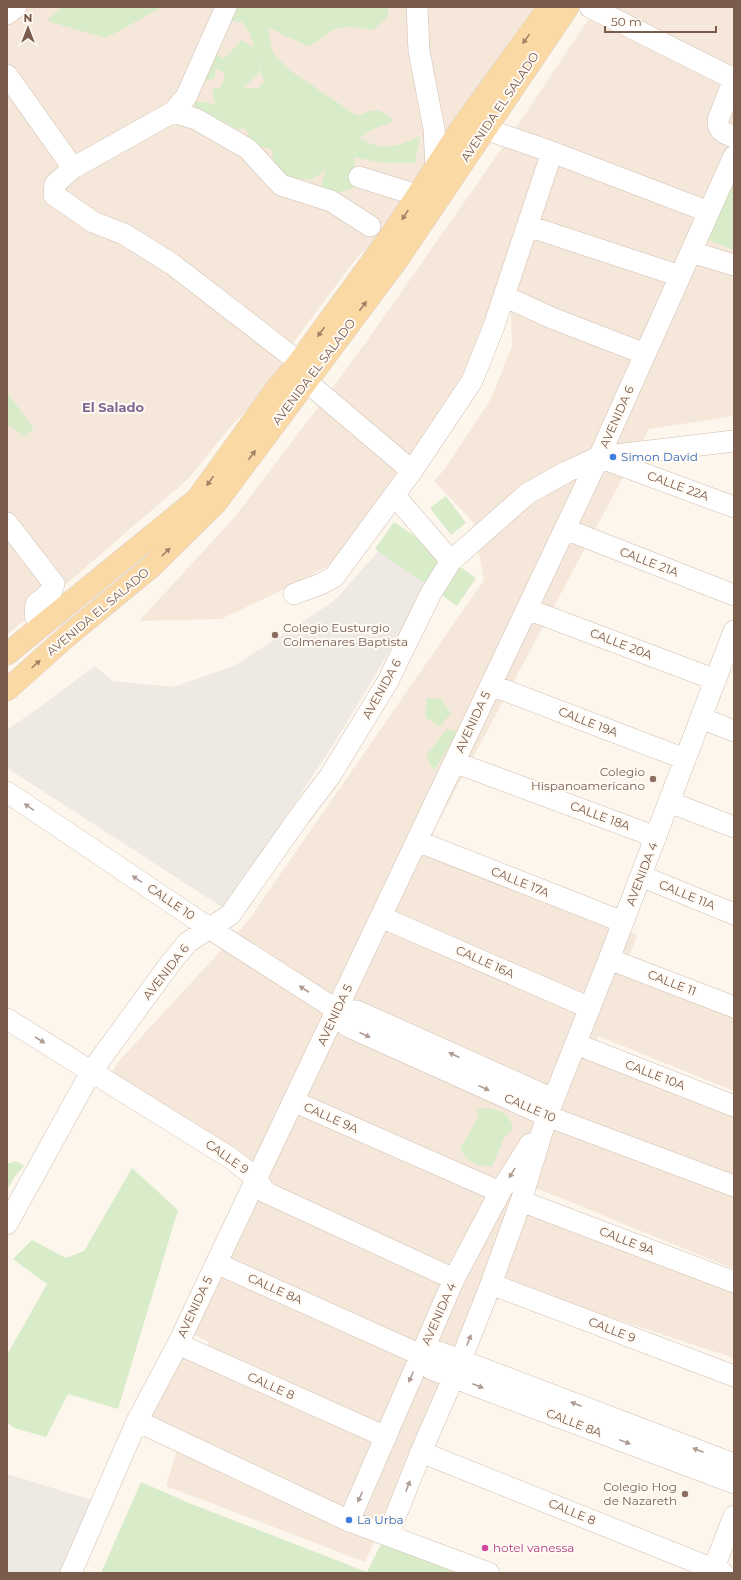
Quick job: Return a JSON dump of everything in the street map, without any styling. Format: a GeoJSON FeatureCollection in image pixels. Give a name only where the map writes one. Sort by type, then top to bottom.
{"type":"FeatureCollection","features":[{"type":"Feature","properties":{"kind":"main road","name":"AVENIDA EL SALADO"},"geometry":{"type":"LineString","coordinates":[[7,654],[196,499],[277,388],[299,362],[392,234],[462,127],[549,7]]}},
{"type":"Feature","properties":{"kind":"main road","name":"AVENIDA EL SALADO"},"geometry":{"type":"LineString","coordinates":[[7,690],[66,638],[151,567],[216,503],[398,259],[568,7]]}},
{"type":"Feature","properties":{"kind":"street"},"geometry":{"type":"LineString","coordinates":[[7,14],[16,7]]}},
{"type":"Feature","properties":{"kind":"street"},"geometry":{"type":"LineString","coordinates":[[226,7],[186,97],[172,112],[73,168],[55,184],[54,195],[93,222],[124,234],[172,264],[299,362]]}},
{"type":"Feature","properties":{"kind":"street"},"geometry":{"type":"LineString","coordinates":[[417,7],[419,51],[434,129],[436,168]]}},
{"type":"Feature","properties":{"kind":"street"},"geometry":{"type":"LineString","coordinates":[[590,7],[734,79],[718,120],[718,127],[721,131],[734,138]]}},
{"type":"Feature","properties":{"kind":"street"},"geometry":{"type":"LineString","coordinates":[[7,74],[73,168]]}},
{"type":"Feature","properties":{"kind":"street"},"geometry":{"type":"LineString","coordinates":[[172,112],[196,119],[248,149],[281,185],[331,201],[370,226]]}},
{"type":"Feature","properties":{"kind":"street"},"geometry":{"type":"LineString","coordinates":[[485,129],[552,152],[709,212]]}},
{"type":"Feature","properties":{"kind":"street"},"geometry":{"type":"LineString","coordinates":[[294,594],[321,584],[334,577],[395,496],[472,380],[494,326],[552,152]]}},
{"type":"Feature","properties":{"kind":"street","name":"AVENIDA 6"},"geometry":{"type":"LineString","coordinates":[[7,1224],[91,1072],[172,961],[188,942],[230,915],[298,817],[330,776],[388,681],[431,593],[452,561],[528,494],[566,472],[599,457],[734,156]]}},
{"type":"Feature","properties":{"kind":"street"},"geometry":{"type":"LineString","coordinates":[[359,177],[417,195]]}},
{"type":"Feature","properties":{"kind":"street"},"geometry":{"type":"LineString","coordinates":[[528,226],[680,276]]}},
{"type":"Feature","properties":{"kind":"street"},"geometry":{"type":"LineString","coordinates":[[691,252],[734,265]]}},
{"type":"Feature","properties":{"kind":"street"},"geometry":{"type":"LineString","coordinates":[[504,296],[552,318],[645,354]]}},
{"type":"Feature","properties":{"kind":"street"},"geometry":{"type":"LineString","coordinates":[[307,382],[412,471]]}},
{"type":"Feature","properties":{"kind":"street"},"geometry":{"type":"LineString","coordinates":[[599,457],[734,441]]}},
{"type":"Feature","properties":{"kind":"street","name":"CALLE 22A"},"geometry":{"type":"LineString","coordinates":[[599,457],[734,507]]}},
{"type":"Feature","properties":{"kind":"street","name":"AVENIDA 5"},"geometry":{"type":"LineString","coordinates":[[71,1573],[138,1421],[178,1344],[599,457]]}},
{"type":"Feature","properties":{"kind":"street"},"geometry":{"type":"LineString","coordinates":[[395,496],[452,561]]}},
{"type":"Feature","properties":{"kind":"street"},"geometry":{"type":"LineString","coordinates":[[9,528],[54,584],[51,592],[36,604],[35,615],[40,628]]}},
{"type":"Feature","properties":{"kind":"street","name":"CALLE 21A"},"geometry":{"type":"LineString","coordinates":[[565,529],[734,595]]}},
{"type":"Feature","properties":{"kind":"street","name":"CALLE 20A"},"geometry":{"type":"LineString","coordinates":[[527,609],[716,680]]}},
{"type":"Feature","properties":{"kind":"street","name":"AVENIDA 4"},"geometry":{"type":"LineString","coordinates":[[388,1536],[421,1452],[491,1284],[521,1201],[550,1108],[732,640]]}},
{"type":"Feature","properties":{"kind":"street","name":"CALLE 19A"},"geometry":{"type":"LineString","coordinates":[[491,685],[685,759]]}},
{"type":"Feature","properties":{"kind":"street"},"geometry":{"type":"LineString","coordinates":[[701,718],[734,731]]}},
{"type":"Feature","properties":{"kind":"street","name":"CALLE 18A"},"geometry":{"type":"LineString","coordinates":[[454,762],[656,837]]}},
{"type":"Feature","properties":{"kind":"street","name":"CALLE 10"},"geometry":{"type":"LineString","coordinates":[[7,792],[209,928],[337,1010],[347,1026],[550,1108],[734,1186]]}},
{"type":"Feature","properties":{"kind":"street"},"geometry":{"type":"LineString","coordinates":[[669,802],[734,827]]}},
{"type":"Feature","properties":{"kind":"street","name":"CALLE 17A"},"geometry":{"type":"LineString","coordinates":[[417,841],[623,922]]}},
{"type":"Feature","properties":{"kind":"street","name":"CALLE 11A"},"geometry":{"type":"LineString","coordinates":[[641,876],[734,914]]}},
{"type":"Feature","properties":{"kind":"street","name":"CALLE 16A"},"geometry":{"type":"LineString","coordinates":[[381,917],[590,1008]]}},
{"type":"Feature","properties":{"kind":"street","name":"CALLE 11"},"geometry":{"type":"LineString","coordinates":[[609,959],[734,1007]]}},
{"type":"Feature","properties":{"kind":"street","name":"CALLE 9"},"geometry":{"type":"LineString","coordinates":[[7,1019],[232,1158],[256,1178],[265,1192],[454,1279]]}},
{"type":"Feature","properties":{"kind":"street","name":"CALLE 10A"},"geometry":{"type":"LineString","coordinates":[[576,1044],[734,1106]]}},
{"type":"Feature","properties":{"kind":"street","name":"CALLE 9A"},"geometry":{"type":"LineString","coordinates":[[293,1101],[500,1192]]}},
{"type":"Feature","properties":{"kind":"street","name":"AVENIDA 4"},"geometry":{"type":"LineString","coordinates":[[349,1521],[454,1279],[500,1192],[550,1108]]}},
{"type":"Feature","properties":{"kind":"street","name":"CALLE 9A"},"geometry":{"type":"LineString","coordinates":[[521,1201],[734,1282]]}},
{"type":"Feature","properties":{"kind":"street","name":"CALLE 8A"},"geometry":{"type":"LineString","coordinates":[[216,1262],[421,1355],[440,1352],[457,1368],[734,1483]]}},
{"type":"Feature","properties":{"kind":"street","name":"CALLE 9"},"geometry":{"type":"LineString","coordinates":[[491,1284],[734,1376]]}},
{"type":"Feature","properties":{"kind":"street","name":"CALLE 8"},"geometry":{"type":"LineString","coordinates":[[178,1344],[386,1437]]}},
{"type":"Feature","properties":{"kind":"street","name":"CALLE 8A"},"geometry":{"type":"LineString","coordinates":[[457,1368],[734,1464]]}},
{"type":"Feature","properties":{"kind":"street"},"geometry":{"type":"LineString","coordinates":[[138,1421],[349,1521],[489,1573]]}},
{"type":"Feature","properties":{"kind":"street","name":"CALLE 8"},"geometry":{"type":"LineString","coordinates":[[421,1452],[716,1572]]}},
{"type":"Feature","properties":{"kind":"street"},"geometry":{"type":"LineString","coordinates":[[716,1572],[734,1516]]}},
{"type":"Feature","properties":{"kind":"shaded area"},"geometry":{"type":"Polygon","coordinates":[[[7,7],[555,7],[401,223],[358,256],[281,359],[291,367],[232,425],[189,478],[7,635],[7,7]]]}},
{"type":"Feature","properties":{"kind":"shaded area"},"geometry":{"type":"Polygon","coordinates":[[[597,7],[734,7],[734,416],[649,429],[427,843],[637,935],[624,970],[734,1013],[734,1091],[598,1036],[594,1046],[734,1103],[734,1269],[536,1188],[526,1199],[734,1284],[734,1358],[497,1280],[523,1207],[365,1562],[166,1486],[181,1436],[148,1421],[185,1339],[207,1350],[209,1342],[187,1331],[223,1259],[254,1188],[109,1076],[120,1060],[248,921],[484,580],[473,522],[434,481],[444,470],[492,397],[512,346],[510,295],[481,342],[447,410],[340,559],[295,584],[221,619],[139,621],[234,518],[326,397],[505,144],[597,7]]]}},
{"type":"Feature","properties":{"kind":"shaded area"},"geometry":{"type":"Polygon","coordinates":[[[400,527],[444,561],[335,742],[225,909],[7,768],[7,730],[95,666],[113,681],[173,687],[234,666],[334,601],[400,527]]]}},
{"type":"Feature","properties":{"kind":"shaded area"},"geometry":{"type":"Polygon","coordinates":[[[7,1474],[95,1501],[65,1573],[7,1573],[7,1474]]]}},
{"type":"Feature","properties":{"kind":"green space"},"geometry":{"type":"Polygon","coordinates":[[[61,7],[163,7],[106,38],[47,21],[61,7]]]}},
{"type":"Feature","properties":{"kind":"green space"},"geometry":{"type":"Polygon","coordinates":[[[239,7],[389,7],[387,18],[372,30],[351,27],[336,29],[318,41],[307,46],[267,27],[273,53],[288,69],[357,116],[369,111],[377,110],[384,113],[394,121],[371,130],[360,138],[368,143],[383,147],[405,143],[420,136],[415,163],[382,163],[354,157],[357,187],[332,195],[320,189],[326,170],[311,180],[284,177],[275,171],[272,150],[251,143],[246,129],[236,129],[224,122],[211,128],[196,110],[193,101],[215,104],[212,88],[220,88],[224,79],[224,72],[215,69],[215,78],[196,84],[213,52],[222,58],[226,57],[242,40],[254,48],[250,33],[242,22],[224,20],[239,7]],[[255,53],[260,72],[244,87],[257,89],[264,82],[255,53]]]}},
{"type":"Feature","properties":{"kind":"green space"},"geometry":{"type":"Polygon","coordinates":[[[734,171],[734,250],[706,239],[734,171]]]}},
{"type":"Feature","properties":{"kind":"green space"},"geometry":{"type":"Polygon","coordinates":[[[7,392],[34,429],[24,436],[7,424],[7,392]]]}},
{"type":"Feature","properties":{"kind":"green space"},"geometry":{"type":"Polygon","coordinates":[[[446,496],[466,523],[451,535],[430,508],[446,496]]]}},
{"type":"Feature","properties":{"kind":"green space"},"geometry":{"type":"Polygon","coordinates":[[[394,522],[476,578],[457,606],[375,549],[394,522]]]}},
{"type":"Feature","properties":{"kind":"green space"},"geometry":{"type":"Polygon","coordinates":[[[427,698],[441,699],[451,713],[440,727],[425,717],[427,698]]]}},
{"type":"Feature","properties":{"kind":"green space"},"geometry":{"type":"Polygon","coordinates":[[[447,729],[458,731],[434,771],[426,756],[447,729]]]}},
{"type":"Feature","properties":{"kind":"green space"},"geometry":{"type":"Polygon","coordinates":[[[487,1108],[496,1110],[507,1116],[513,1129],[504,1138],[492,1166],[482,1166],[473,1163],[460,1149],[478,1117],[477,1109],[487,1108]]]}},
{"type":"Feature","properties":{"kind":"green space"},"geometry":{"type":"Polygon","coordinates":[[[16,1161],[24,1166],[15,1176],[7,1190],[7,1164],[16,1161]]]}},
{"type":"Feature","properties":{"kind":"green space"},"geometry":{"type":"Polygon","coordinates":[[[132,1168],[178,1210],[118,1409],[68,1394],[46,1437],[14,1428],[7,1422],[7,1355],[47,1284],[13,1259],[32,1240],[66,1258],[84,1251],[132,1168]]]}},
{"type":"Feature","properties":{"kind":"green space"},"geometry":{"type":"Polygon","coordinates":[[[141,1482],[189,1503],[367,1572],[385,1536],[465,1573],[101,1573],[141,1482]]]}},
{"type":"Feature","properties":{"kind":"place","name":"Simon David"},"geometry":{"type":"Point","coordinates":[613,457]}},
{"type":"Feature","properties":{"kind":"place","name":"Colegio Eusturgio Colmenares Baptista"},"geometry":{"type":"Point","coordinates":[275,635]}},
{"type":"Feature","properties":{"kind":"place","name":"Colegio Hispanoamericano"},"geometry":{"type":"Point","coordinates":[653,779]}},
{"type":"Feature","properties":{"kind":"place","name":"Colegio Hog de Nazareth"},"geometry":{"type":"Point","coordinates":[685,1494]}},
{"type":"Feature","properties":{"kind":"place","name":"La Urba"},"geometry":{"type":"Point","coordinates":[349,1520]}},
{"type":"Feature","properties":{"kind":"place","name":"hotel vanessa"},"geometry":{"type":"Point","coordinates":[485,1548]}},
{"type":"Feature","properties":{"kind":"district","name":"El Salado"},"geometry":{"type":"Point","coordinates":[113,407]}}]}
